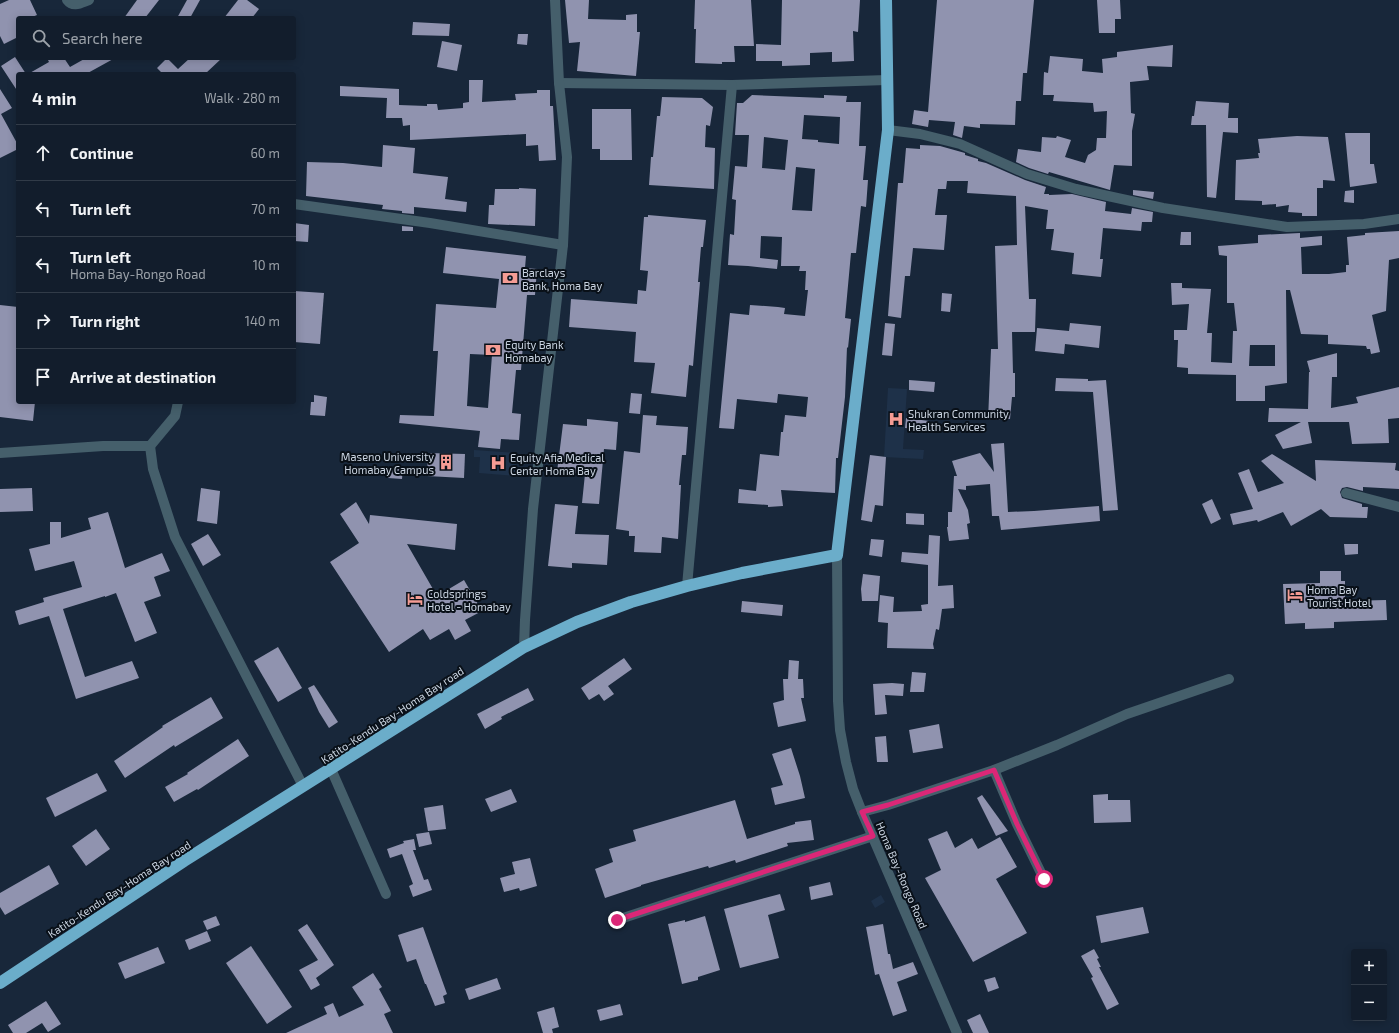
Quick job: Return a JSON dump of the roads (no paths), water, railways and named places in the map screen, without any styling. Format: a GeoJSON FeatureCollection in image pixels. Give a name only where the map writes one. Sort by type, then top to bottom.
{"type":"FeatureCollection","features":[{"type":"Feature","properties":{"kind":"highway"},"geometry":{"type":"LineString","coordinates":[[837,555],[888,130],[886,0]]}},
{"type":"Feature","properties":{"kind":"highway","name":"Katito-Kendu Bay-Homa Bay road"},"geometry":{"type":"LineString","coordinates":[[0,983],[184,861],[450,692],[524,647],[577,622],[631,602],[742,573],[837,555]]}},
{"type":"Feature","properties":{"kind":"street"},"geometry":{"type":"LineString","coordinates":[[67,0],[70,3],[78,5],[89,0]]}},
{"type":"Feature","properties":{"kind":"street"},"geometry":{"type":"LineString","coordinates":[[524,647],[533,509],[563,245],[567,157],[559,83],[555,0]]}},
{"type":"Feature","properties":{"kind":"street"},"geometry":{"type":"LineString","coordinates":[[559,83],[732,85],[887,80]]}},
{"type":"Feature","properties":{"kind":"street"},"geometry":{"type":"LineString","coordinates":[[688,586],[732,85]]}},
{"type":"Feature","properties":{"kind":"street"},"geometry":{"type":"LineString","coordinates":[[888,130],[920,134],[960,144],[1027,174],[1076,189],[1163,208],[1287,227],[1364,224],[1399,219]]}},
{"type":"Feature","properties":{"kind":"street"},"geometry":{"type":"LineString","coordinates":[[296,204],[430,223],[563,245]]}},
{"type":"Feature","properties":{"kind":"street"},"geometry":{"type":"LineString","coordinates":[[178,404],[175,416],[150,446],[153,469],[175,537],[303,786]]}},
{"type":"Feature","properties":{"kind":"street"},"geometry":{"type":"LineString","coordinates":[[0,453],[103,446],[150,446]]}},
{"type":"Feature","properties":{"kind":"street"},"geometry":{"type":"LineString","coordinates":[[1346,493],[1399,507]]}},
{"type":"Feature","properties":{"kind":"street","name":"Homa Bay-Rongo Road"},"geometry":{"type":"LineString","coordinates":[[837,555],[838,701],[840,730],[852,782],[862,812],[956,1033]]}},
{"type":"Feature","properties":{"kind":"street"},"geometry":{"type":"LineString","coordinates":[[862,812],[888,805],[994,770],[1057,746],[1127,714],[1229,679]]}},
{"type":"Feature","properties":{"kind":"street"},"geometry":{"type":"LineString","coordinates":[[331,769],[386,894]]}},
{"type":"Feature","properties":{"kind":"street"},"geometry":{"type":"LineString","coordinates":[[994,770],[1017,824],[1044,879]]}},
{"type":"Feature","properties":{"kind":"street"},"geometry":{"type":"LineString","coordinates":[[617,920],[873,836]]}},
{"type":"Feature","properties":{"kind":"place","name":"Barclays Bank, Homa Bay"},"geometry":{"type":"Point","coordinates":[510,278]}},
{"type":"Feature","properties":{"kind":"place","name":"Equity Bank Homabay"},"geometry":{"type":"Point","coordinates":[493,350]}},
{"type":"Feature","properties":{"kind":"place","name":"Shukran Community Health Services"},"geometry":{"type":"Point","coordinates":[896,419]}},
{"type":"Feature","properties":{"kind":"place","name":"Maseno University Homabay Campus"},"geometry":{"type":"Point","coordinates":[446,462]}},
{"type":"Feature","properties":{"kind":"place","name":"Equity Afia Medical Center Homa Bay"},"geometry":{"type":"Point","coordinates":[498,463]}},
{"type":"Feature","properties":{"kind":"place","name":"Homa Bay Tourist Hotel"},"geometry":{"type":"Point","coordinates":[1295,595]}},
{"type":"Feature","properties":{"kind":"place","name":"Coldsprings Hotel - Homabay"},"geometry":{"type":"Point","coordinates":[415,599]}}]}
